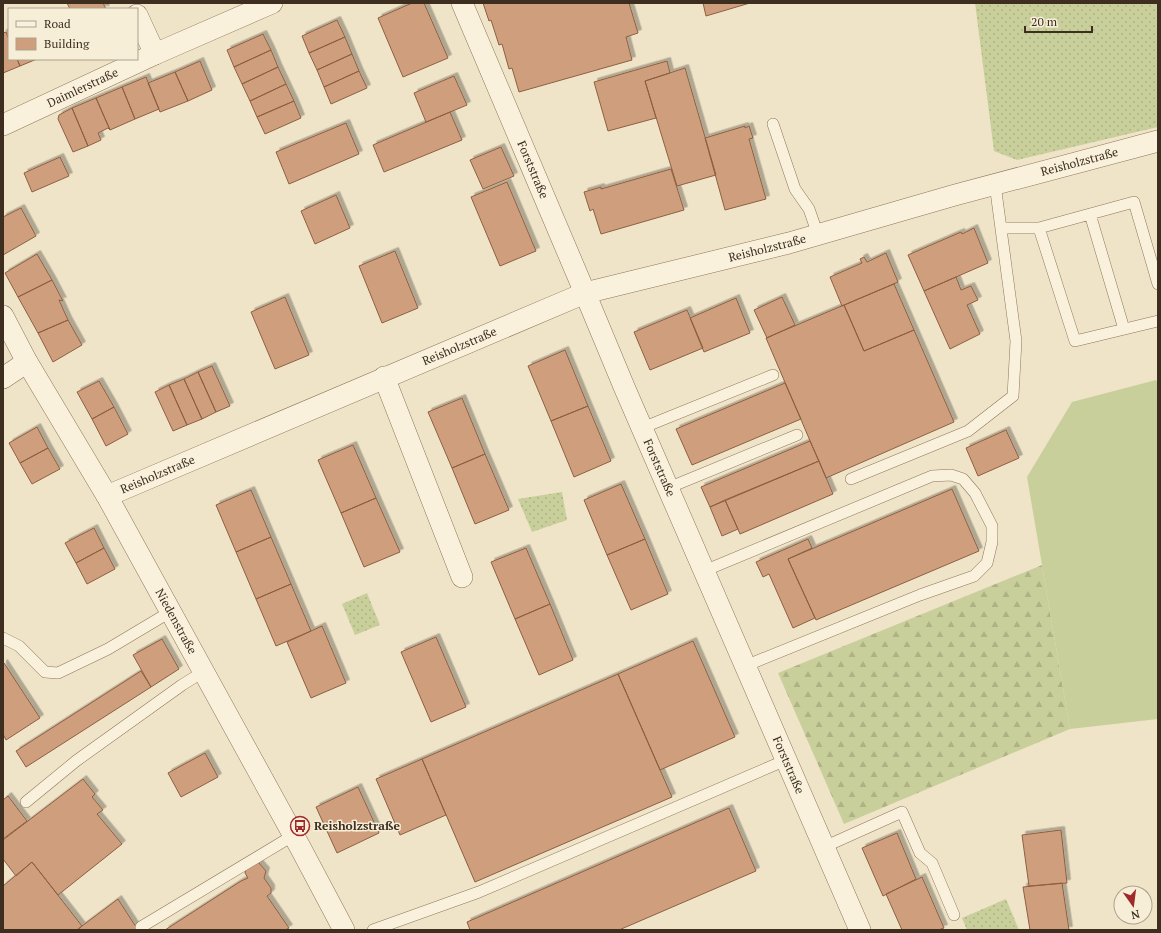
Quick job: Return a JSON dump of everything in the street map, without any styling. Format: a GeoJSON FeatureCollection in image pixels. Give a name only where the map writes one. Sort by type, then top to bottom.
{"type":"FeatureCollection","features":[{"type":"Feature","properties":{"kind":"street","name":"Daimlerstraße"},"geometry":{"type":"LineString","coordinates":[[3,125],[155,54],[272,3]]}},
{"type":"Feature","properties":{"kind":"street","name":"Forststraße"},"geometry":{"type":"LineString","coordinates":[[462,3],[642,428],[860,930]]}},
{"type":"Feature","properties":{"kind":"street"},"geometry":{"type":"LineString","coordinates":[[138,17],[155,54]]}},
{"type":"Feature","properties":{"kind":"street","name":"Reisholzstraße"},"geometry":{"type":"LineString","coordinates":[[107,496],[384,377],[585,293],[782,245],[995,184],[1158,141]]}},
{"type":"Feature","properties":{"kind":"street","name":"Niedenstraße"},"geometry":{"type":"LineString","coordinates":[[3,316],[27,362],[107,496],[294,835],[344,930]]}},
{"type":"Feature","properties":{"kind":"street"},"geometry":{"type":"LineString","coordinates":[[3,378],[27,362]]}},
{"type":"Feature","properties":{"kind":"street"},"geometry":{"type":"LineString","coordinates":[[384,377],[462,577]]}},
{"type":"Feature","properties":{"kind":"lane"},"geometry":{"type":"LineString","coordinates":[[773,124],[795,189],[809,209],[818,235]]}},
{"type":"Feature","properties":{"kind":"lane"},"geometry":{"type":"LineString","coordinates":[[851,479],[968,431],[1013,396],[1016,341],[995,184]]}},
{"type":"Feature","properties":{"kind":"lane"},"geometry":{"type":"LineString","coordinates":[[1001,228],[1039,228],[1134,202],[1158,284]]}},
{"type":"Feature","properties":{"kind":"lane"},"geometry":{"type":"LineString","coordinates":[[1090,214],[1124,329]]}},
{"type":"Feature","properties":{"kind":"lane"},"geometry":{"type":"LineString","coordinates":[[1039,228],[1075,341],[1158,321]]}},
{"type":"Feature","properties":{"kind":"lane"},"geometry":{"type":"LineString","coordinates":[[642,428],[773,375]]}},
{"type":"Feature","properties":{"kind":"lane"},"geometry":{"type":"LineString","coordinates":[[668,488],[797,435]]}},
{"type":"Feature","properties":{"kind":"lane"},"geometry":{"type":"LineString","coordinates":[[704,571],[932,476],[951,475],[963,479],[975,493],[992,526],[992,542],[987,563],[974,576],[920,595],[745,666]]}},
{"type":"Feature","properties":{"kind":"lane"},"geometry":{"type":"LineString","coordinates":[[3,638],[19,646],[45,672],[58,673],[108,649],[170,612]]}},
{"type":"Feature","properties":{"kind":"lane"},"geometry":{"type":"LineString","coordinates":[[26,802],[76,761],[182,685],[203,672]]}},
{"type":"Feature","properties":{"kind":"lane"},"geometry":{"type":"LineString","coordinates":[[373,930],[479,892],[786,760]]}},
{"type":"Feature","properties":{"kind":"lane"},"geometry":{"type":"LineString","coordinates":[[824,847],[902,812],[920,853],[932,863],[954,915]]}},
{"type":"Feature","properties":{"kind":"lane"},"geometry":{"type":"LineString","coordinates":[[141,927],[294,835]]}},
{"type":"Feature","properties":{"kind":"green space"},"geometry":{"type":"Polygon","coordinates":[[[975,3],[1158,3],[1158,127],[1017,160],[994,151],[975,3]]]}},
{"type":"Feature","properties":{"kind":"green space"},"geometry":{"type":"Polygon","coordinates":[[[1156,380],[1158,383],[1158,719],[1070,729],[1027,477],[1072,402],[1156,380]]]}},
{"type":"Feature","properties":{"kind":"green space"},"geometry":{"type":"Polygon","coordinates":[[[562,492],[567,520],[532,532],[518,499],[562,492]]]}},
{"type":"Feature","properties":{"kind":"green space"},"geometry":{"type":"Polygon","coordinates":[[[1042,565],[1070,729],[844,824],[778,673],[1042,565]]]}},
{"type":"Feature","properties":{"kind":"green space"},"geometry":{"type":"Polygon","coordinates":[[[367,593],[380,625],[355,635],[342,604],[367,593]]]}},
{"type":"Feature","properties":{"kind":"green space"},"geometry":{"type":"Polygon","coordinates":[[[1006,899],[1019,930],[967,930],[962,918],[1006,899]]]}},
{"type":"Feature","properties":{"kind":"building"},"geometry":{"type":"Polygon","coordinates":[[[67,3],[103,3],[106,8],[70,8],[67,3]]]}},
{"type":"Feature","properties":{"kind":"building"},"geometry":{"type":"Polygon","coordinates":[[[412,3],[424,3],[448,58],[403,77],[378,18],[412,3]]]}},
{"type":"Feature","properties":{"kind":"building"},"geometry":{"type":"Polygon","coordinates":[[[483,3],[629,3],[638,33],[626,37],[632,60],[519,92],[512,68],[509,69],[502,44],[499,45],[491,20],[489,21],[483,3]]]}},
{"type":"Feature","properties":{"kind":"building"},"geometry":{"type":"Polygon","coordinates":[[[703,3],[750,3],[706,16],[703,3]]]}},
{"type":"Feature","properties":{"kind":"building"},"geometry":{"type":"Polygon","coordinates":[[[337,20],[345,37],[309,53],[302,36],[337,20]]]}},
{"type":"Feature","properties":{"kind":"building"},"geometry":{"type":"Polygon","coordinates":[[[6,32],[8,37],[8,60],[17,60],[20,66],[3,73],[3,33],[6,32]]]}},
{"type":"Feature","properties":{"kind":"building"},"geometry":{"type":"Polygon","coordinates":[[[263,34],[271,50],[234,67],[227,50],[263,34]]]}},
{"type":"Feature","properties":{"kind":"building"},"geometry":{"type":"Polygon","coordinates":[[[345,37],[352,54],[317,70],[309,53],[345,37]]]}},
{"type":"Feature","properties":{"kind":"building"},"geometry":{"type":"Polygon","coordinates":[[[271,50],[278,67],[242,84],[234,67],[271,50]]]}},
{"type":"Feature","properties":{"kind":"building"},"geometry":{"type":"Polygon","coordinates":[[[352,54],[359,71],[324,87],[317,70],[352,54]]]}},
{"type":"Feature","properties":{"kind":"building"},"geometry":{"type":"Polygon","coordinates":[[[17,60],[35,60],[20,66],[17,60]]]}},
{"type":"Feature","properties":{"kind":"building"},"geometry":{"type":"Polygon","coordinates":[[[200,61],[212,90],[188,101],[175,72],[200,61]]]}},
{"type":"Feature","properties":{"kind":"building"},"geometry":{"type":"Polygon","coordinates":[[[667,61],[670,73],[645,81],[656,118],[608,131],[594,82],[667,61]]]}},
{"type":"Feature","properties":{"kind":"building"},"geometry":{"type":"Polygon","coordinates":[[[278,67],[286,84],[250,101],[242,84],[278,67]]]}},
{"type":"Feature","properties":{"kind":"building"},"geometry":{"type":"Polygon","coordinates":[[[685,68],[716,175],[677,186],[645,81],[685,68]]]}},
{"type":"Feature","properties":{"kind":"building"},"geometry":{"type":"Polygon","coordinates":[[[359,71],[367,88],[331,104],[324,87],[359,71]]]}},
{"type":"Feature","properties":{"kind":"building"},"geometry":{"type":"Polygon","coordinates":[[[175,72],[188,101],[160,112],[148,83],[175,72]]]}},
{"type":"Feature","properties":{"kind":"building"},"geometry":{"type":"Polygon","coordinates":[[[454,76],[467,105],[426,122],[414,93],[454,76]]]}},
{"type":"Feature","properties":{"kind":"building"},"geometry":{"type":"Polygon","coordinates":[[[146,77],[159,109],[135,119],[122,87],[146,77]]]}},
{"type":"Feature","properties":{"kind":"building"},"geometry":{"type":"Polygon","coordinates":[[[286,84],[294,101],[257,117],[250,101],[286,84]]]}},
{"type":"Feature","properties":{"kind":"building"},"geometry":{"type":"Polygon","coordinates":[[[122,87],[135,119],[110,130],[96,98],[122,87]]]}},
{"type":"Feature","properties":{"kind":"building"},"geometry":{"type":"Polygon","coordinates":[[[96,98],[110,130],[108,128],[98,133],[101,140],[88,146],[72,108],[96,98]]]}},
{"type":"Feature","properties":{"kind":"building"},"geometry":{"type":"Polygon","coordinates":[[[294,101],[301,118],[265,134],[257,117],[294,101]]]}},
{"type":"Feature","properties":{"kind":"building"},"geometry":{"type":"Polygon","coordinates":[[[72,108],[88,146],[73,152],[58,119],[59,115],[72,108]]]}},
{"type":"Feature","properties":{"kind":"building"},"geometry":{"type":"Polygon","coordinates":[[[450,112],[462,140],[384,172],[373,145],[450,112]]]}},
{"type":"Feature","properties":{"kind":"building"},"geometry":{"type":"Polygon","coordinates":[[[346,123],[359,154],[289,184],[276,152],[346,123]]]}},
{"type":"Feature","properties":{"kind":"building"},"geometry":{"type":"Polygon","coordinates":[[[745,126],[745,128],[749,126],[753,138],[749,139],[766,199],[725,210],[705,138],[745,126]]]}},
{"type":"Feature","properties":{"kind":"building"},"geometry":{"type":"Polygon","coordinates":[[[501,147],[514,176],[483,189],[470,160],[501,147]]]}},
{"type":"Feature","properties":{"kind":"building"},"geometry":{"type":"Polygon","coordinates":[[[60,157],[69,176],[32,192],[24,173],[60,157]]]}},
{"type":"Feature","properties":{"kind":"building"},"geometry":{"type":"Polygon","coordinates":[[[671,169],[684,210],[601,234],[593,209],[590,211],[584,192],[601,187],[601,189],[671,169]]]}},
{"type":"Feature","properties":{"kind":"building"},"geometry":{"type":"Polygon","coordinates":[[[507,182],[536,251],[500,266],[471,197],[507,182]]]}},
{"type":"Feature","properties":{"kind":"building"},"geometry":{"type":"Polygon","coordinates":[[[336,195],[350,228],[315,244],[301,211],[336,195]]]}},
{"type":"Feature","properties":{"kind":"building"},"geometry":{"type":"Polygon","coordinates":[[[21,208],[36,236],[3,255],[3,217],[21,208]]]}},
{"type":"Feature","properties":{"kind":"building"},"geometry":{"type":"Polygon","coordinates":[[[974,228],[988,263],[924,291],[908,255],[961,232],[962,234],[974,228]]]}},
{"type":"Feature","properties":{"kind":"building"},"geometry":{"type":"Polygon","coordinates":[[[395,251],[418,308],[382,323],[359,266],[395,251]]]}},
{"type":"Feature","properties":{"kind":"building"},"geometry":{"type":"Polygon","coordinates":[[[886,253],[898,282],[842,306],[830,277],[862,263],[860,259],[864,257],[867,262],[886,253]]]}},
{"type":"Feature","properties":{"kind":"building"},"geometry":{"type":"Polygon","coordinates":[[[37,254],[52,280],[18,297],[5,273],[37,254]]]}},
{"type":"Feature","properties":{"kind":"building"},"geometry":{"type":"Polygon","coordinates":[[[956,277],[961,290],[971,286],[978,300],[967,305],[980,334],[950,349],[924,291],[956,277]]]}},
{"type":"Feature","properties":{"kind":"building"},"geometry":{"type":"Polygon","coordinates":[[[52,280],[63,301],[59,300],[68,320],[38,333],[18,297],[52,280]]]}},
{"type":"Feature","properties":{"kind":"building"},"geometry":{"type":"Polygon","coordinates":[[[894,284],[914,330],[864,351],[844,305],[894,284]]]}},
{"type":"Feature","properties":{"kind":"building"},"geometry":{"type":"Polygon","coordinates":[[[285,297],[309,355],[275,369],[251,312],[285,297]]]}},
{"type":"Feature","properties":{"kind":"building"},"geometry":{"type":"Polygon","coordinates":[[[782,297],[795,325],[767,338],[754,310],[782,297]]]}},
{"type":"Feature","properties":{"kind":"building"},"geometry":{"type":"Polygon","coordinates":[[[736,298],[750,333],[704,352],[690,318],[736,298]]]}},
{"type":"Feature","properties":{"kind":"building"},"geometry":{"type":"Polygon","coordinates":[[[844,305],[864,351],[914,330],[954,422],[826,478],[766,338],[844,305]]]}},
{"type":"Feature","properties":{"kind":"building"},"geometry":{"type":"Polygon","coordinates":[[[687,310],[703,348],[650,370],[634,332],[687,310]]]}},
{"type":"Feature","properties":{"kind":"building"},"geometry":{"type":"Polygon","coordinates":[[[68,320],[82,345],[53,362],[38,333],[68,320]]]}},
{"type":"Feature","properties":{"kind":"building"},"geometry":{"type":"Polygon","coordinates":[[[565,350],[588,406],[551,421],[528,366],[565,350]]]}},
{"type":"Feature","properties":{"kind":"building"},"geometry":{"type":"Polygon","coordinates":[[[212,366],[230,406],[216,412],[198,372],[212,366]]]}},
{"type":"Feature","properties":{"kind":"building"},"geometry":{"type":"Polygon","coordinates":[[[198,372],[216,412],[202,419],[184,379],[198,372]]]}},
{"type":"Feature","properties":{"kind":"building"},"geometry":{"type":"Polygon","coordinates":[[[184,379],[202,419],[187,425],[169,385],[184,379]]]}},
{"type":"Feature","properties":{"kind":"building"},"geometry":{"type":"Polygon","coordinates":[[[99,381],[114,407],[92,419],[77,392],[99,381]]]}},
{"type":"Feature","properties":{"kind":"building"},"geometry":{"type":"Polygon","coordinates":[[[785,383],[801,419],[692,465],[676,429],[785,383]]]}},
{"type":"Feature","properties":{"kind":"building"},"geometry":{"type":"Polygon","coordinates":[[[169,385],[187,425],[173,431],[155,392],[169,385]]]}},
{"type":"Feature","properties":{"kind":"building"},"geometry":{"type":"Polygon","coordinates":[[[462,398],[485,454],[452,468],[428,412],[462,398]]]}},
{"type":"Feature","properties":{"kind":"building"},"geometry":{"type":"Polygon","coordinates":[[[588,406],[611,461],[574,477],[551,421],[588,406]]]}},
{"type":"Feature","properties":{"kind":"building"},"geometry":{"type":"Polygon","coordinates":[[[114,407],[128,434],[106,446],[92,419],[114,407]]]}},
{"type":"Feature","properties":{"kind":"building"},"geometry":{"type":"Polygon","coordinates":[[[37,427],[48,448],[20,463],[9,443],[37,427]]]}},
{"type":"Feature","properties":{"kind":"building"},"geometry":{"type":"Polygon","coordinates":[[[1006,430],[1019,458],[978,476],[966,448],[1006,430]]]}},
{"type":"Feature","properties":{"kind":"building"},"geometry":{"type":"Polygon","coordinates":[[[810,441],[819,461],[710,507],[701,487],[810,441]]]}},
{"type":"Feature","properties":{"kind":"building"},"geometry":{"type":"Polygon","coordinates":[[[353,445],[376,498],[341,513],[318,460],[353,445]]]}},
{"type":"Feature","properties":{"kind":"building"},"geometry":{"type":"Polygon","coordinates":[[[48,448],[60,469],[32,484],[20,463],[48,448]]]}},
{"type":"Feature","properties":{"kind":"building"},"geometry":{"type":"Polygon","coordinates":[[[485,454],[509,510],[475,524],[452,468],[485,454]]]}},
{"type":"Feature","properties":{"kind":"building"},"geometry":{"type":"Polygon","coordinates":[[[819,461],[833,494],[740,534],[725,500],[819,461]]]}},
{"type":"Feature","properties":{"kind":"building"},"geometry":{"type":"Polygon","coordinates":[[[621,484],[645,539],[607,555],[584,500],[621,484]]]}},
{"type":"Feature","properties":{"kind":"building"},"geometry":{"type":"Polygon","coordinates":[[[952,489],[979,551],[816,620],[788,559],[952,489]]]}},
{"type":"Feature","properties":{"kind":"building"},"geometry":{"type":"Polygon","coordinates":[[[251,490],[271,537],[236,552],[216,505],[251,490]]]}},
{"type":"Feature","properties":{"kind":"building"},"geometry":{"type":"Polygon","coordinates":[[[376,498],[400,552],[364,567],[341,513],[376,498]]]}},
{"type":"Feature","properties":{"kind":"building"},"geometry":{"type":"Polygon","coordinates":[[[725,500],[738,529],[722,536],[710,507],[725,500]]]}},
{"type":"Feature","properties":{"kind":"building"},"geometry":{"type":"Polygon","coordinates":[[[94,528],[104,548],[76,563],[65,543],[94,528]]]}},
{"type":"Feature","properties":{"kind":"building"},"geometry":{"type":"Polygon","coordinates":[[[271,537],[291,584],[256,599],[236,552],[271,537]]]}},
{"type":"Feature","properties":{"kind":"building"},"geometry":{"type":"Polygon","coordinates":[[[645,539],[668,594],[631,610],[607,555],[645,539]]]}},
{"type":"Feature","properties":{"kind":"building"},"geometry":{"type":"Polygon","coordinates":[[[808,539],[812,548],[788,559],[815,618],[793,628],[769,574],[763,577],[756,562],[808,539]]]}},
{"type":"Feature","properties":{"kind":"building"},"geometry":{"type":"Polygon","coordinates":[[[104,548],[115,569],[87,584],[76,563],[104,548]]]}},
{"type":"Feature","properties":{"kind":"building"},"geometry":{"type":"Polygon","coordinates":[[[526,548],[550,604],[515,619],[491,562],[526,548]]]}},
{"type":"Feature","properties":{"kind":"building"},"geometry":{"type":"Polygon","coordinates":[[[291,584],[311,631],[276,646],[256,599],[291,584]]]}},
{"type":"Feature","properties":{"kind":"building"},"geometry":{"type":"Polygon","coordinates":[[[550,604],[573,660],[539,675],[515,619],[550,604]]]}},
{"type":"Feature","properties":{"kind":"building"},"geometry":{"type":"Polygon","coordinates":[[[322,626],[346,683],[311,698],[287,642],[322,626]]]}},
{"type":"Feature","properties":{"kind":"building"},"geometry":{"type":"Polygon","coordinates":[[[436,637],[466,707],[431,722],[401,652],[436,637]]]}},
{"type":"Feature","properties":{"kind":"building"},"geometry":{"type":"Polygon","coordinates":[[[162,639],[179,669],[151,687],[133,655],[162,639]]]}},
{"type":"Feature","properties":{"kind":"building"},"geometry":{"type":"Polygon","coordinates":[[[693,641],[735,737],[660,770],[618,674],[693,641]]]}},
{"type":"Feature","properties":{"kind":"building"},"geometry":{"type":"Polygon","coordinates":[[[4,663],[40,718],[6,740],[3,734],[4,663]]]}},
{"type":"Feature","properties":{"kind":"building"},"geometry":{"type":"Polygon","coordinates":[[[141,671],[151,687],[26,767],[16,751],[141,671]]]}},
{"type":"Feature","properties":{"kind":"building"},"geometry":{"type":"Polygon","coordinates":[[[618,674],[672,797],[475,882],[422,759],[618,674]]]}},
{"type":"Feature","properties":{"kind":"building"},"geometry":{"type":"Polygon","coordinates":[[[205,753],[218,777],[181,797],[168,773],[205,753]]]}},
{"type":"Feature","properties":{"kind":"building"},"geometry":{"type":"Polygon","coordinates":[[[422,759],[446,815],[400,835],[376,779],[422,759]]]}},
{"type":"Feature","properties":{"kind":"building"},"geometry":{"type":"Polygon","coordinates":[[[83,779],[95,794],[92,797],[103,810],[97,814],[122,844],[58,895],[32,862],[16,876],[3,859],[3,840],[83,779]]]}},
{"type":"Feature","properties":{"kind":"building"},"geometry":{"type":"Polygon","coordinates":[[[358,787],[379,833],[337,853],[316,807],[358,787]]]}},
{"type":"Feature","properties":{"kind":"building"},"geometry":{"type":"Polygon","coordinates":[[[8,796],[27,821],[3,839],[3,800],[8,796]]]}},
{"type":"Feature","properties":{"kind":"building"},"geometry":{"type":"Polygon","coordinates":[[[729,808],[756,871],[619,930],[470,930],[467,922],[729,808]]]}},
{"type":"Feature","properties":{"kind":"building"},"geometry":{"type":"Polygon","coordinates":[[[1061,830],[1067,883],[1029,886],[1022,835],[1061,830]]]}},
{"type":"Feature","properties":{"kind":"building"},"geometry":{"type":"Polygon","coordinates":[[[897,833],[916,879],[883,896],[862,848],[897,833]]]}},
{"type":"Feature","properties":{"kind":"building"},"geometry":{"type":"Polygon","coordinates":[[[32,862],[82,926],[77,930],[3,930],[3,886],[32,862]]]}},
{"type":"Feature","properties":{"kind":"building"},"geometry":{"type":"Polygon","coordinates":[[[258,862],[266,871],[264,878],[271,888],[271,893],[267,896],[289,928],[285,930],[165,930],[248,878],[245,873],[246,869],[258,862]]]}},
{"type":"Feature","properties":{"kind":"building"},"geometry":{"type":"Polygon","coordinates":[[[922,877],[944,928],[938,930],[902,930],[886,894],[922,877]]]}},
{"type":"Feature","properties":{"kind":"building"},"geometry":{"type":"Polygon","coordinates":[[[1062,883],[1069,930],[1030,930],[1023,887],[1062,883]]]}},
{"type":"Feature","properties":{"kind":"building"},"geometry":{"type":"Polygon","coordinates":[[[118,899],[138,930],[77,930],[82,926],[118,899]]]}},
{"type":"Feature","properties":{"kind":"place","name":"Reisholzstraße"},"geometry":{"type":"Point","coordinates":[300,826]}}]}
